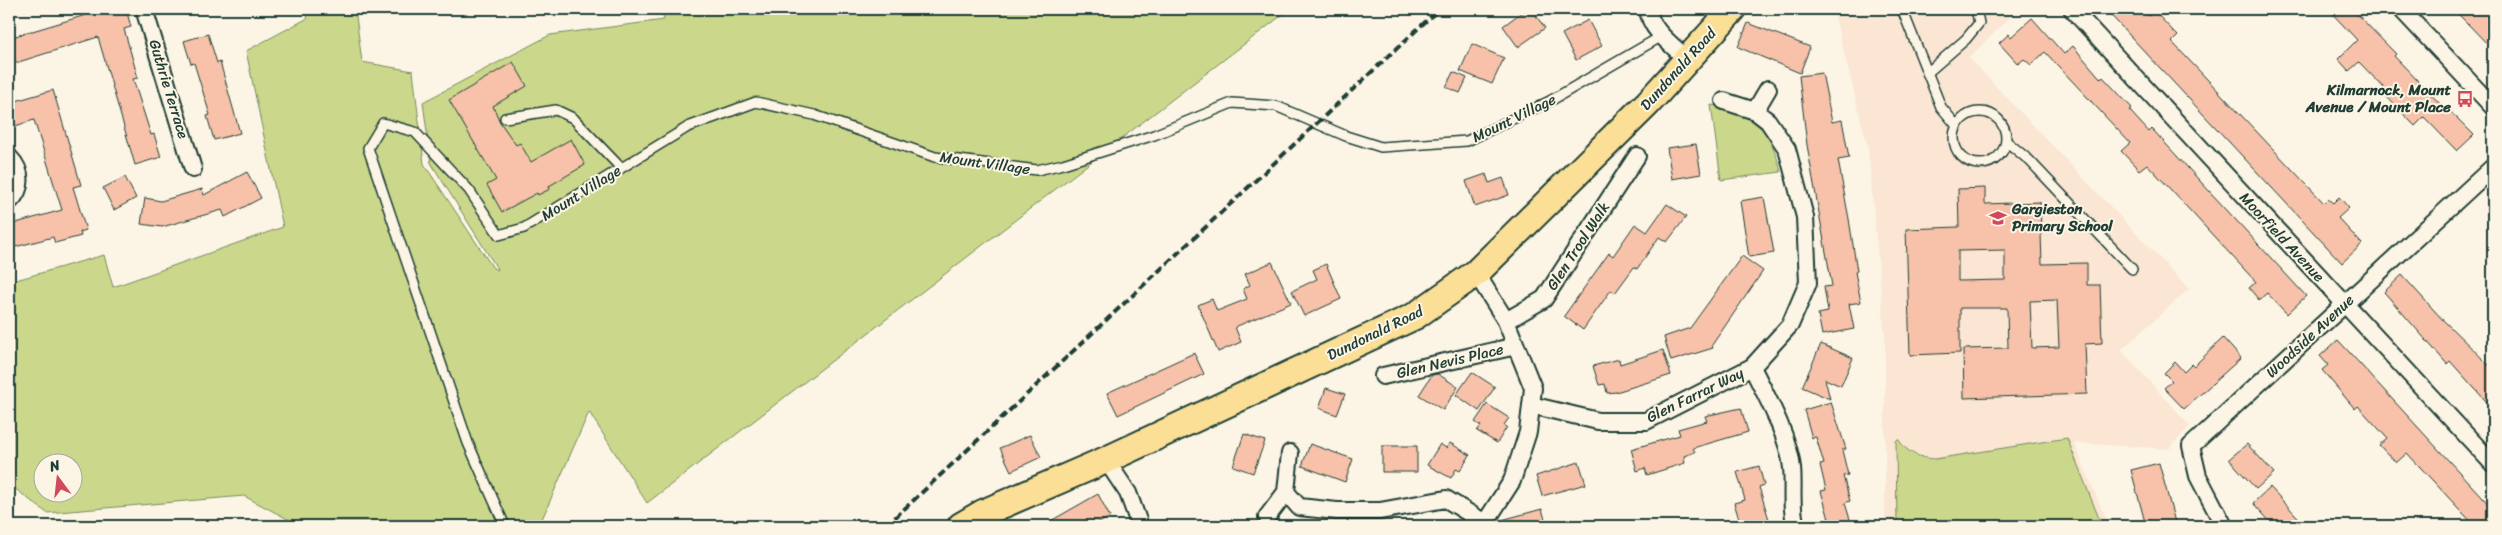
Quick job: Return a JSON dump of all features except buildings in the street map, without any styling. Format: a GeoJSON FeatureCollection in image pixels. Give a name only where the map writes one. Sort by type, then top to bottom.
{"type":"FeatureCollection","features":[{"type":"Feature","properties":{"kind":"main road","name":"Dundonald Road"},"geometry":{"type":"LineString","coordinates":[[961,526],[983,513],[1106,460],[1415,316],[1476,273],[1635,116],[1733,9]]}},
{"type":"Feature","properties":{"kind":"street","name":"Guthrie Terrace"},"geometry":{"type":"LineString","coordinates":[[144,9],[193,169]]}},
{"type":"Feature","properties":{"kind":"street"},"geometry":{"type":"LineString","coordinates":[[1648,9],[1649,18],[1662,36],[1687,59]]}},
{"type":"Feature","properties":{"kind":"street","name":"Moorfield Avenue"},"geometry":{"type":"LineString","coordinates":[[2072,9],[2493,464]]}},
{"type":"Feature","properties":{"kind":"street"},"geometry":{"type":"LineString","coordinates":[[2402,9],[2493,106]]}},
{"type":"Feature","properties":{"kind":"street"},"geometry":{"type":"LineString","coordinates":[[1755,111],[1768,88]]}},
{"type":"Feature","properties":{"kind":"street","name":"Glen Farrar Way"},"geometry":{"type":"LineString","coordinates":[[1531,405],[1598,421],[1646,421],[1752,366],[1790,325],[1808,283],[1805,217],[1787,149],[1768,121],[1755,111],[1724,102]]}},
{"type":"Feature","properties":{"kind":"street","name":"Glen Trool Walk"},"geometry":{"type":"LineString","coordinates":[[1506,321],[1544,299],[1637,156]]}},
{"type":"Feature","properties":{"kind":"street"},"geometry":{"type":"LineString","coordinates":[[9,157],[15,163],[20,174],[20,184],[16,194],[9,202]]}},
{"type":"Feature","properties":{"kind":"street","name":"Woodside Avenue"},"geometry":{"type":"LineString","coordinates":[[2224,526],[2198,476],[2191,446],[2493,167]]}},
{"type":"Feature","properties":{"kind":"street"},"geometry":{"type":"LineString","coordinates":[[1286,492],[1299,507],[1338,511],[1380,511],[1446,499],[1484,525],[1512,481],[1528,432],[1533,388],[1506,321],[1476,273]]}},
{"type":"Feature","properties":{"kind":"street","name":"Glen Nevis Place"},"geometry":{"type":"LineString","coordinates":[[1383,376],[1516,346]]}},
{"type":"Feature","properties":{"kind":"street"},"geometry":{"type":"LineString","coordinates":[[1752,366],[1779,424],[1792,467],[1792,514],[1796,526]]}},
{"type":"Feature","properties":{"kind":"street"},"geometry":{"type":"LineString","coordinates":[[1266,517],[1286,492],[1290,453]]}},
{"type":"Feature","properties":{"kind":"street"},"geometry":{"type":"LineString","coordinates":[[1106,460],[1128,493],[1139,526]]}},
{"type":"Feature","properties":{"kind":"lane"},"geometry":{"type":"LineString","coordinates":[[1902,9],[1940,107],[1956,126]]}},
{"type":"Feature","properties":{"kind":"lane"},"geometry":{"type":"LineString","coordinates":[[1927,73],[1966,39],[1979,23],[1976,9]]}},
{"type":"Feature","properties":{"kind":"lane","name":"Mount Village"},"geometry":{"type":"LineString","coordinates":[[505,526],[468,443],[368,148],[382,123],[416,132],[469,190],[499,235],[524,228],[688,128],[756,102],[814,115],[935,157],[1037,170],[1063,164],[1154,135],[1232,103],[1276,106],[1346,136],[1382,147],[1467,141],[1550,101],[1662,36]]}},
{"type":"Feature","properties":{"kind":"lane"},"geometry":{"type":"LineString","coordinates":[[505,118],[556,110],[573,118],[621,168]]}},
{"type":"Feature","properties":{"kind":"lane"},"geometry":{"type":"LineString","coordinates":[[1973,113],[1990,114],[2002,125],[2006,141],[2004,150],[1993,161],[1975,164],[1960,156],[1955,146],[1956,126],[1962,119],[1973,113]]}},
{"type":"Feature","properties":{"kind":"lane"},"geometry":{"type":"LineString","coordinates":[[2006,141],[2030,161],[2132,269]]}},
{"type":"Feature","properties":{"kind":"shaded area","name":"Gargieston Primary School"},"geometry":{"type":"Polygon","coordinates":[[[1833,9],[2015,9],[2016,11],[1969,58],[2189,289],[2121,350],[2190,426],[2169,449],[2074,443],[2109,526],[1885,526],[1885,337],[1868,148],[1833,9]]]}},
{"type":"Feature","properties":{"kind":"green space"},"geometry":{"type":"Polygon","coordinates":[[[305,9],[355,9],[362,62],[413,71],[424,164],[493,268],[498,270],[431,163],[423,102],[550,35],[664,20],[662,9],[1290,9],[647,503],[589,412],[539,526],[301,526],[244,496],[47,513],[33,502],[82,502],[82,452],[32,452],[32,502],[9,484],[9,282],[104,255],[113,287],[283,227],[246,51],[308,18],[305,9]]]}},
{"type":"Feature","properties":{"kind":"green space"},"geometry":{"type":"Polygon","coordinates":[[[1711,105],[1739,112],[1759,125],[1772,145],[1781,172],[1721,180],[1711,105]]]}},
{"type":"Feature","properties":{"kind":"green space"},"geometry":{"type":"Polygon","coordinates":[[[2067,438],[2102,526],[1897,526],[1896,441],[1898,439],[1905,448],[1914,454],[1935,459],[2067,438]]]}},
{"type":"Feature","properties":{"kind":"railway"},"geometry":{"type":"LineString","coordinates":[[886,526],[1439,9]]}},
{"type":"Feature","properties":{"kind":"place","name":"Kilmarnock, Mount Avenue / Mount Place"},"geometry":{"type":"Point","coordinates":[2465,99]}},
{"type":"Feature","properties":{"kind":"place","name":"Gargieston Primary School"},"geometry":{"type":"Point","coordinates":[1998,218]}}]}
